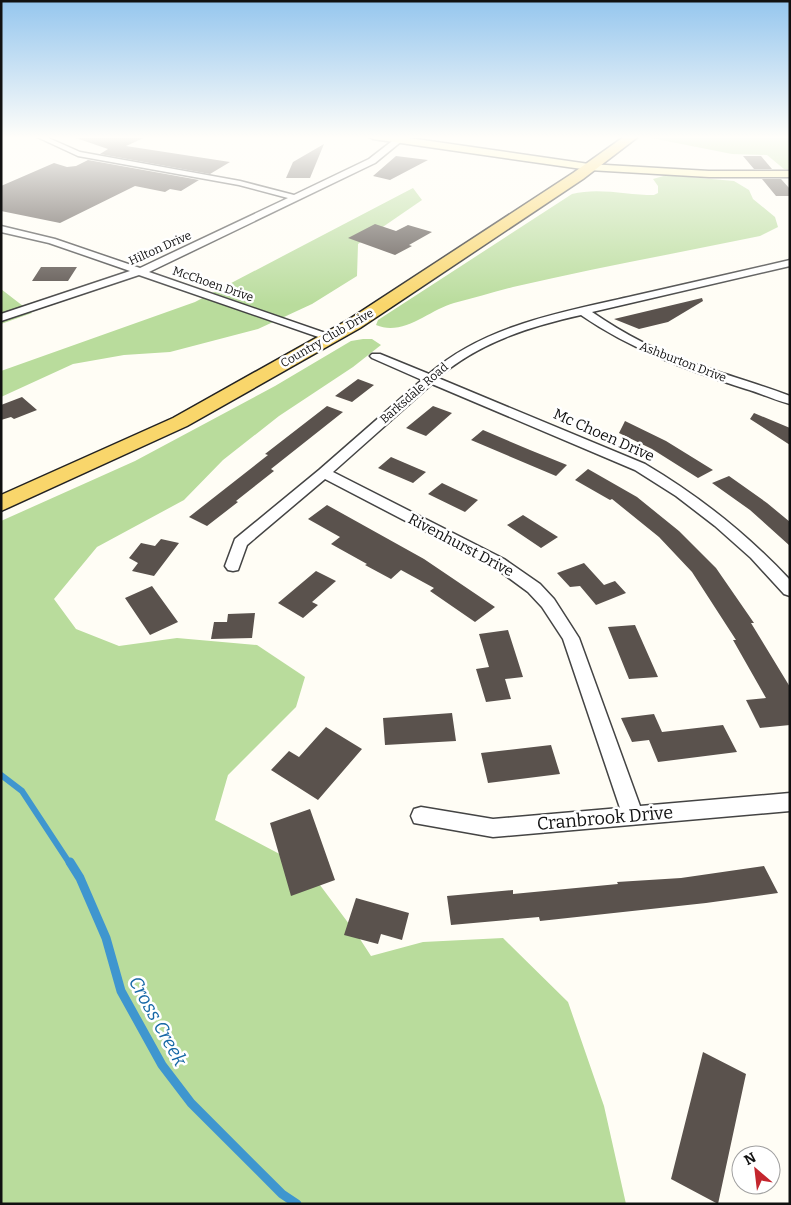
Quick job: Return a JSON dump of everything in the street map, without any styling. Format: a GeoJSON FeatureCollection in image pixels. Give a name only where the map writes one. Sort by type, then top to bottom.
{"type":"FeatureCollection","features":[{"type":"Feature","properties":{"kind":"main road","name":"Country Club Drive"},"geometry":{"type":"LineString","coordinates":[[1,504],[180,422],[330,338],[354,324],[551,192]]}},
{"type":"Feature","properties":{"kind":"street"},"geometry":{"type":"LineString","coordinates":[[274,192],[296,198]]}},
{"type":"Feature","properties":{"kind":"street","name":"Hilton Drive"},"geometry":{"type":"LineString","coordinates":[[1,318],[140,272],[308,192]]}},
{"type":"Feature","properties":{"kind":"street","name":"McChoen Drive"},"geometry":{"type":"LineString","coordinates":[[1,229],[52,241],[330,338]]}},
{"type":"Feature","properties":{"kind":"street","name":"Barksdale Road"},"geometry":{"type":"LineString","coordinates":[[233,566],[240,543],[324,473],[448,363],[493,339],[544,320],[790,263]]}},
{"type":"Feature","properties":{"kind":"street","name":"Ashburton Drive"},"geometry":{"type":"LineString","coordinates":[[583,311],[606,328],[643,348],[683,364],[790,400]]}},
{"type":"Feature","properties":{"kind":"street","name":"Mc Choen Drive"},"geometry":{"type":"LineString","coordinates":[[376,356],[648,472],[713,516],[766,563],[790,590]]}},
{"type":"Feature","properties":{"kind":"street","name":"Rivenhurst Drive"},"geometry":{"type":"LineString","coordinates":[[324,473],[499,563],[534,588],[548,603],[571,638],[633,816]]}},
{"type":"Feature","properties":{"kind":"street","name":"Cranbrook Drive"},"geometry":{"type":"LineString","coordinates":[[421,816],[493,828],[790,802]]}},
{"type":"Feature","properties":{"kind":"green space"},"geometry":{"type":"Polygon","coordinates":[[[405,192],[416,192],[422,200],[358,244],[357,276],[312,304],[258,329],[170,352],[124,355],[73,364],[1,397],[1,371],[195,302],[405,192]]]}},
{"type":"Feature","properties":{"kind":"green space"},"geometry":{"type":"Polygon","coordinates":[[[615,192],[654,195],[658,193],[750,192],[753,199],[775,217],[778,227],[760,236],[575,273],[506,289],[445,306],[416,321],[396,328],[376,325],[378,320],[572,194],[615,192]]]}},
{"type":"Feature","properties":{"kind":"green space"},"geometry":{"type":"Polygon","coordinates":[[[1,289],[32,313],[1,324],[1,289]]]}},
{"type":"Feature","properties":{"kind":"green space"},"geometry":{"type":"Polygon","coordinates":[[[372,339],[381,345],[353,367],[279,416],[223,460],[184,500],[97,547],[54,599],[76,629],[119,646],[177,638],[257,645],[305,677],[296,707],[228,775],[215,820],[308,869],[371,956],[423,942],[503,938],[568,1002],[604,1106],[626,1204],[1,1204],[1,521],[135,461],[275,386],[351,341],[372,339]]]}},
{"type":"Feature","properties":{"kind":"building"},"geometry":{"type":"Polygon","coordinates":[[[1,192],[122,192],[60,223],[1,211],[1,192]]]}},
{"type":"Feature","properties":{"kind":"building"},"geometry":{"type":"Polygon","coordinates":[[[773,192],[790,192],[790,196],[776,196],[773,192]]]}},
{"type":"Feature","properties":{"kind":"building"},"geometry":{"type":"Polygon","coordinates":[[[375,224],[396,231],[408,225],[432,232],[395,255],[348,238],[375,224]]]}},
{"type":"Feature","properties":{"kind":"building"},"geometry":{"type":"Polygon","coordinates":[[[41,267],[77,267],[68,281],[32,281],[41,267]]]}},
{"type":"Feature","properties":{"kind":"building"},"geometry":{"type":"Polygon","coordinates":[[[702,298],[703,301],[668,322],[639,329],[614,319],[702,298]]]}},
{"type":"Feature","properties":{"kind":"building"},"geometry":{"type":"Polygon","coordinates":[[[358,379],[374,385],[352,402],[335,396],[358,379]]]}},
{"type":"Feature","properties":{"kind":"building"},"geometry":{"type":"Polygon","coordinates":[[[22,397],[37,410],[14,419],[11,417],[1,420],[1,405],[22,397]]]}},
{"type":"Feature","properties":{"kind":"building"},"geometry":{"type":"Polygon","coordinates":[[[327,406],[343,412],[271,469],[274,471],[236,501],[238,502],[207,526],[189,517],[268,455],[265,454],[327,406]]]}},
{"type":"Feature","properties":{"kind":"building"},"geometry":{"type":"Polygon","coordinates":[[[433,406],[452,413],[426,436],[406,428],[433,406]]]}},
{"type":"Feature","properties":{"kind":"building"},"geometry":{"type":"Polygon","coordinates":[[[754,413],[790,428],[790,445],[750,419],[754,413]]]}},
{"type":"Feature","properties":{"kind":"building"},"geometry":{"type":"Polygon","coordinates":[[[625,421],[666,441],[713,470],[698,478],[652,449],[619,433],[625,421]]]}},
{"type":"Feature","properties":{"kind":"building"},"geometry":{"type":"Polygon","coordinates":[[[483,430],[567,465],[556,476],[471,440],[483,430]]]}},
{"type":"Feature","properties":{"kind":"building"},"geometry":{"type":"Polygon","coordinates":[[[391,457],[426,472],[413,483],[378,468],[391,457]]]}},
{"type":"Feature","properties":{"kind":"building"},"geometry":{"type":"Polygon","coordinates":[[[588,469],[637,497],[679,531],[716,568],[754,623],[751,623],[790,687],[790,725],[760,728],[746,700],[766,698],[733,640],[736,640],[692,572],[659,537],[612,499],[610,500],[575,480],[588,469]]]}},
{"type":"Feature","properties":{"kind":"building"},"geometry":{"type":"Polygon","coordinates":[[[729,476],[790,522],[790,546],[750,510],[712,483],[729,476]]]}},
{"type":"Feature","properties":{"kind":"building"},"geometry":{"type":"Polygon","coordinates":[[[442,483],[478,500],[465,512],[428,494],[442,483]]]}},
{"type":"Feature","properties":{"kind":"building"},"geometry":{"type":"Polygon","coordinates":[[[327,505],[424,559],[495,607],[475,622],[430,591],[434,588],[401,570],[391,579],[365,565],[367,564],[331,544],[340,537],[308,519],[327,505]]]}},
{"type":"Feature","properties":{"kind":"building"},"geometry":{"type":"Polygon","coordinates":[[[523,515],[558,537],[541,548],[507,525],[523,515]]]}},
{"type":"Feature","properties":{"kind":"building"},"geometry":{"type":"Polygon","coordinates":[[[161,539],[179,543],[154,576],[132,571],[138,563],[129,558],[141,543],[155,546],[161,539]]]}},
{"type":"Feature","properties":{"kind":"building"},"geometry":{"type":"Polygon","coordinates":[[[584,563],[604,585],[615,581],[626,593],[596,605],[580,586],[570,587],[557,573],[584,563]]]}},
{"type":"Feature","properties":{"kind":"building"},"geometry":{"type":"Polygon","coordinates":[[[316,571],[336,581],[312,602],[318,605],[303,618],[278,603],[316,571]]]}},
{"type":"Feature","properties":{"kind":"building"},"geometry":{"type":"Polygon","coordinates":[[[152,586],[178,622],[150,635],[125,598],[152,586]]]}},
{"type":"Feature","properties":{"kind":"building"},"geometry":{"type":"Polygon","coordinates":[[[255,613],[252,638],[211,639],[214,622],[227,622],[228,614],[255,613]]]}},
{"type":"Feature","properties":{"kind":"building"},"geometry":{"type":"Polygon","coordinates":[[[635,625],[658,677],[629,679],[608,627],[635,625]]]}},
{"type":"Feature","properties":{"kind":"building"},"geometry":{"type":"Polygon","coordinates":[[[508,630],[523,677],[505,679],[511,699],[486,702],[476,669],[489,667],[479,634],[508,630]]]}},
{"type":"Feature","properties":{"kind":"building"},"geometry":{"type":"Polygon","coordinates":[[[452,713],[456,741],[385,745],[383,718],[452,713]]]}},
{"type":"Feature","properties":{"kind":"building"},"geometry":{"type":"Polygon","coordinates":[[[654,714],[662,732],[723,725],[737,752],[658,762],[649,740],[632,742],[621,718],[654,714]]]}},
{"type":"Feature","properties":{"kind":"building"},"geometry":{"type":"Polygon","coordinates":[[[326,727],[362,749],[318,800],[271,770],[289,751],[299,757],[326,727]]]}},
{"type":"Feature","properties":{"kind":"building"},"geometry":{"type":"Polygon","coordinates":[[[551,745],[560,774],[488,783],[481,753],[551,745]]]}},
{"type":"Feature","properties":{"kind":"building"},"geometry":{"type":"Polygon","coordinates":[[[310,809],[335,880],[291,896],[270,823],[310,809]]]}},
{"type":"Feature","properties":{"kind":"building"},"geometry":{"type":"Polygon","coordinates":[[[764,866],[778,893],[706,903],[540,921],[539,917],[451,925],[447,896],[513,890],[513,894],[618,884],[617,882],[681,878],[764,866]]]}},
{"type":"Feature","properties":{"kind":"building"},"geometry":{"type":"Polygon","coordinates":[[[356,898],[409,913],[402,940],[381,934],[378,944],[344,935],[356,898]]]}},
{"type":"Feature","properties":{"kind":"building"},"geometry":{"type":"Polygon","coordinates":[[[703,1052],[746,1074],[718,1204],[671,1179],[703,1052]]]}},
{"type":"Feature","properties":{"kind":"waterway","name":"Cross Creek"},"geometry":{"type":"LineString","coordinates":[[1,775],[22,791],[70,864]]}},
{"type":"Feature","properties":{"kind":"waterway","name":"Cross Creek"},"geometry":{"type":"LineString","coordinates":[[70,862],[80,878],[106,938],[121,991],[162,1065],[191,1103],[282,1194],[297,1204]]}}]}
